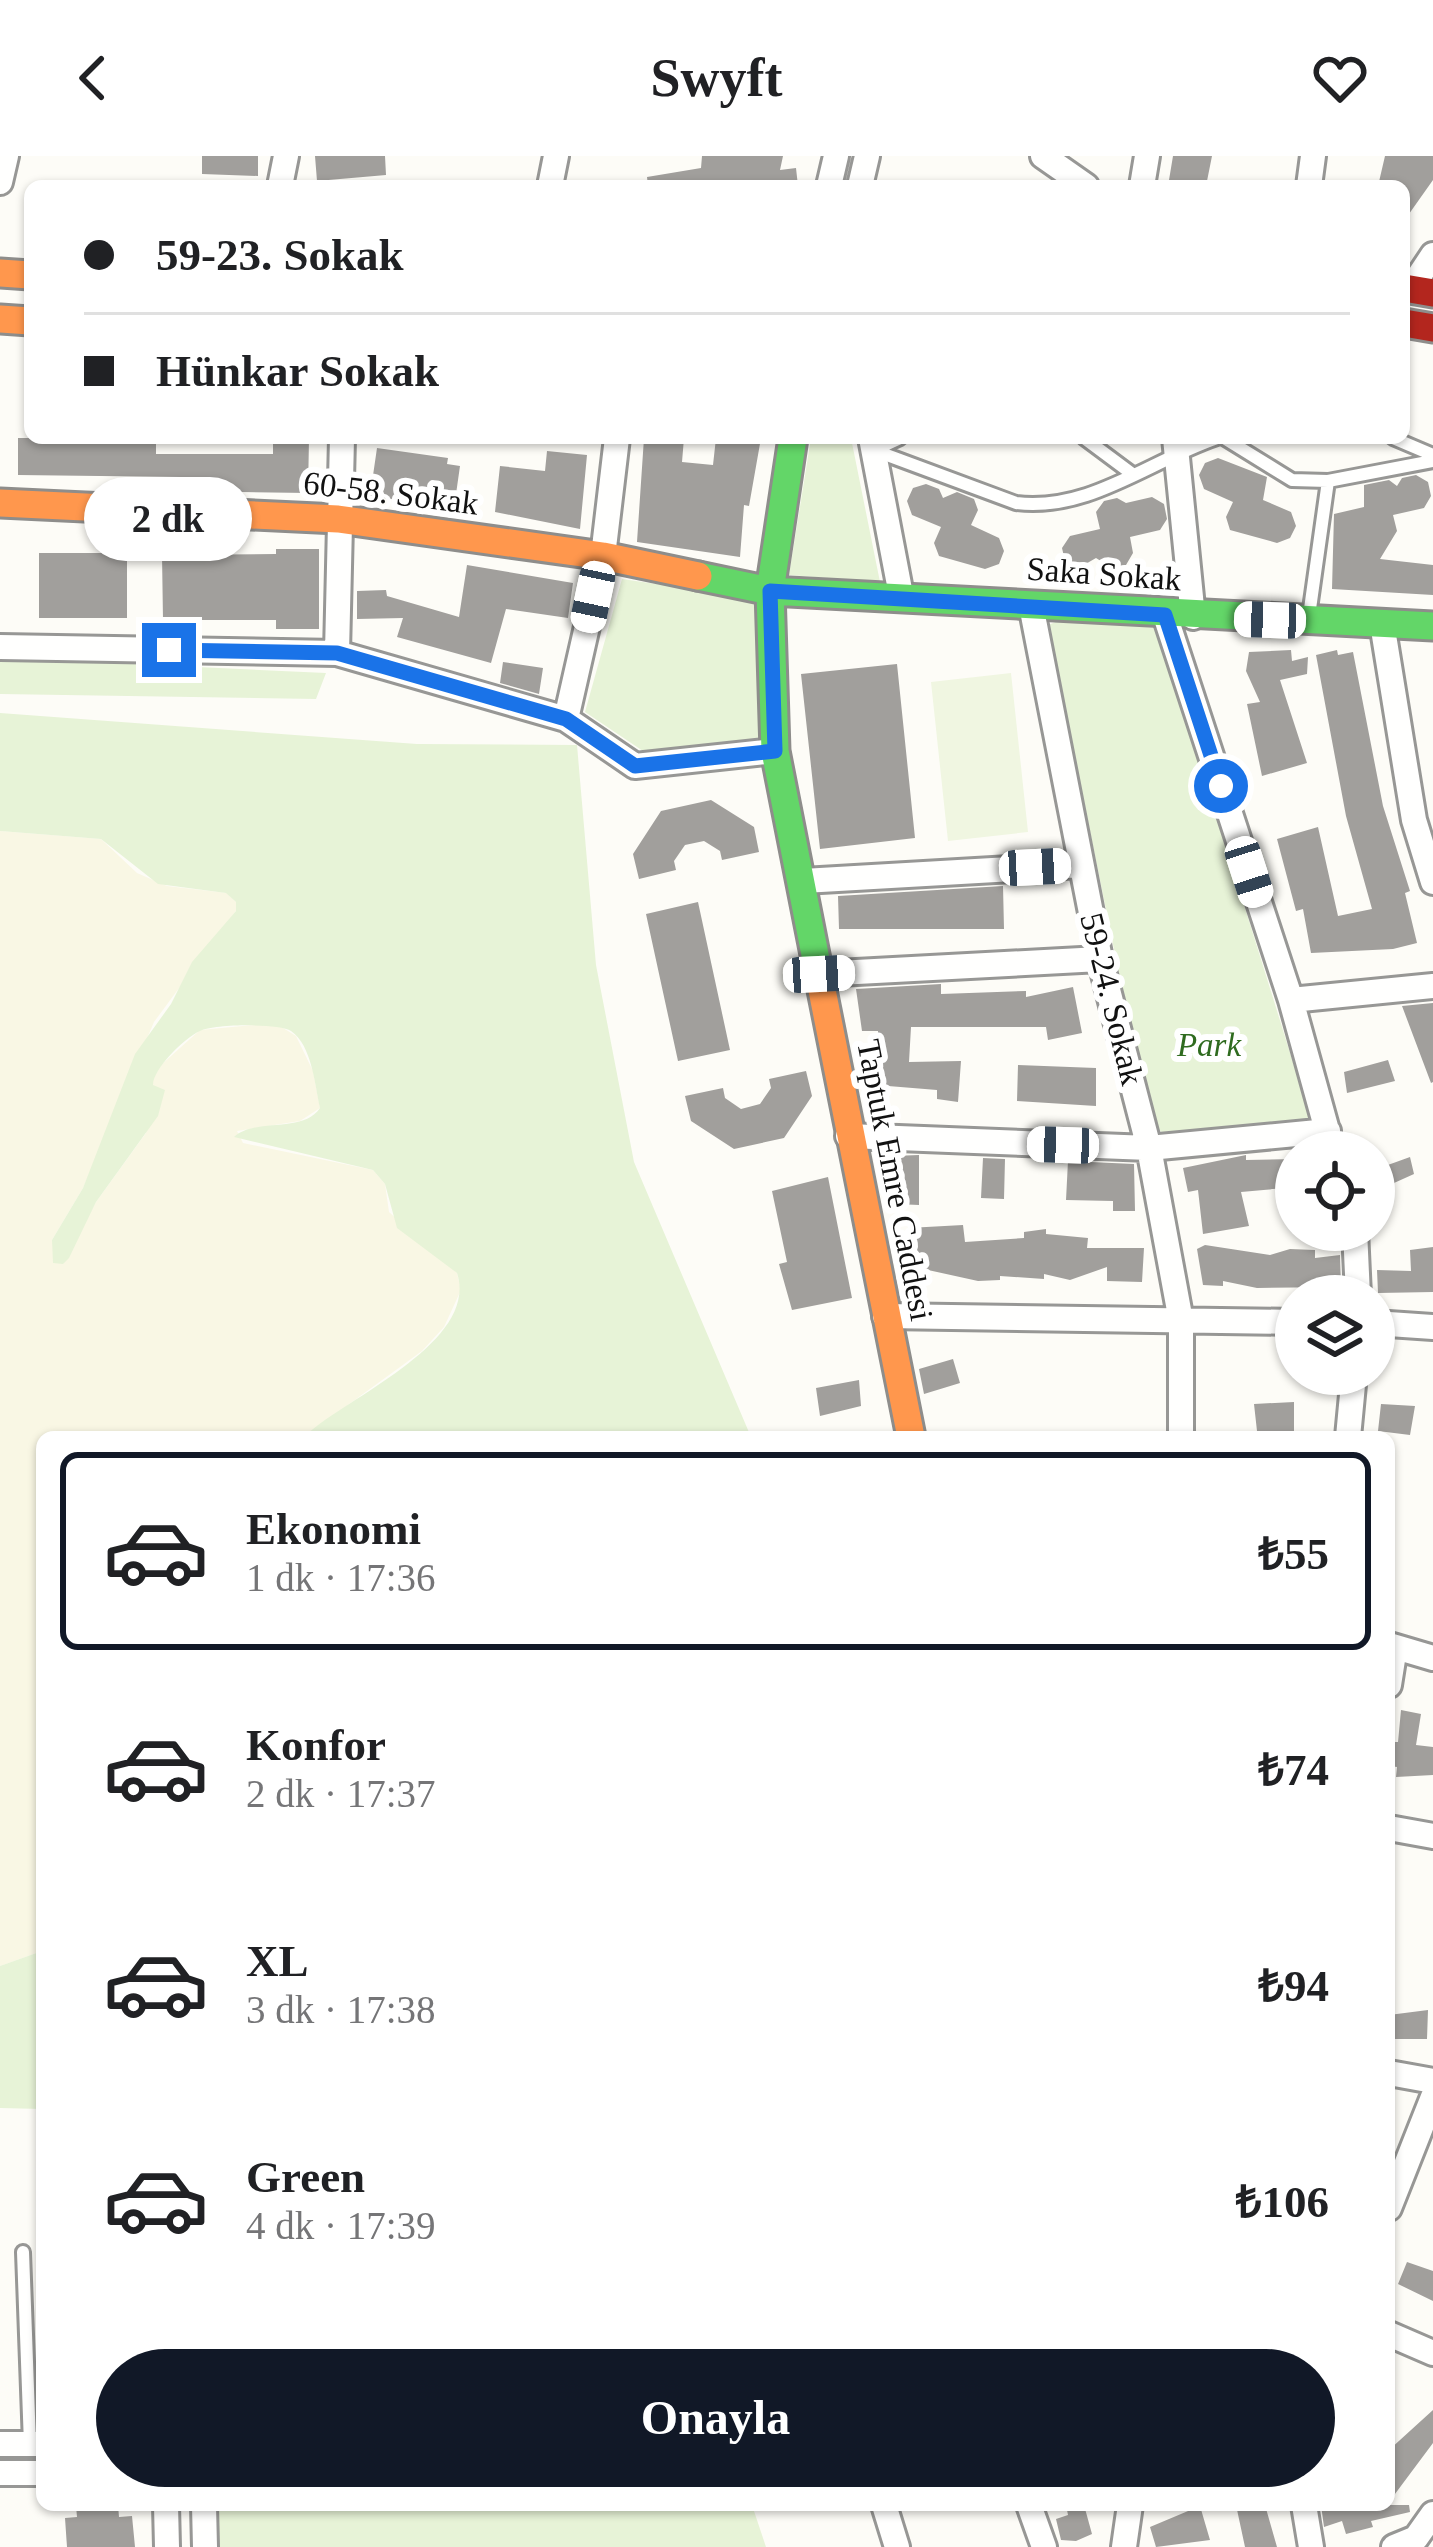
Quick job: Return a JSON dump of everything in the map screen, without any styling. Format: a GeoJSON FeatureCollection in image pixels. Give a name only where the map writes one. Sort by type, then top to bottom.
{"type":"FeatureCollection","features":[{"type":"Feature","properties":{"kind":"street"},"geometry":{"type":"LineString","coordinates":[[0,182],[6,156]]}},
{"type":"Feature","properties":{"kind":"street"},"geometry":{"type":"LineString","coordinates":[[1043,156],[1077,180]]}},
{"type":"Feature","properties":{"kind":"street"},"geometry":{"type":"LineString","coordinates":[[1416,290],[1433,255]]}},
{"type":"Feature","properties":{"kind":"street"},"geometry":{"type":"LineString","coordinates":[[337,653],[342,444]]}},
{"type":"Feature","properties":{"kind":"street"},"geometry":{"type":"LineString","coordinates":[[566,719],[602,556],[616,444]]}},
{"type":"Feature","properties":{"kind":"street","name":"Taptuk Emre Caddesi"},"geometry":{"type":"LineString","coordinates":[[792,444],[770,591],[775,751],[910,1431]]}},
{"type":"Feature","properties":{"kind":"street"},"geometry":{"type":"LineString","coordinates":[[872,444],[901,595]]}},
{"type":"Feature","properties":{"kind":"street"},"geometry":{"type":"LineString","coordinates":[[1176,445],[1179,616],[1327,1131]]}},
{"type":"Feature","properties":{"kind":"street","name":"60-58. Sokak"},"geometry":{"type":"LineString","coordinates":[[0,503],[338,519],[602,556],[770,591]]}},
{"type":"Feature","properties":{"kind":"street","name":"Saka Sokak"},"geometry":{"type":"LineString","coordinates":[[770,591],[1433,626]]}},
{"type":"Feature","properties":{"kind":"street","name":"59-24. Sokak"},"geometry":{"type":"LineString","coordinates":[[1031,605],[1100,959],[1149,1148],[1181,1321],[1181,1431]]}},
{"type":"Feature","properties":{"kind":"street"},"geometry":{"type":"LineString","coordinates":[[1382,623],[1433,882]]}},
{"type":"Feature","properties":{"kind":"street"},"geometry":{"type":"LineString","coordinates":[[0,647],[337,653],[566,719],[635,766],[775,751]]}},
{"type":"Feature","properties":{"kind":"street"},"geometry":{"type":"LineString","coordinates":[[802,881],[1081,865]]}},
{"type":"Feature","properties":{"kind":"street"},"geometry":{"type":"LineString","coordinates":[[819,974],[1100,959]]}},
{"type":"Feature","properties":{"kind":"street"},"geometry":{"type":"LineString","coordinates":[[1291,1000],[1433,986]]}},
{"type":"Feature","properties":{"kind":"street"},"geometry":{"type":"LineString","coordinates":[[848,1136],[1149,1148],[1275,1144]]}},
{"type":"Feature","properties":{"kind":"street"},"geometry":{"type":"LineString","coordinates":[[885,1316],[1275,1322]]}},
{"type":"Feature","properties":{"kind":"street"},"geometry":{"type":"LineString","coordinates":[[1395,1324],[1433,1327]]}},
{"type":"Feature","properties":{"kind":"street"},"geometry":{"type":"LineString","coordinates":[[1349,1431],[1352,1395]]}},
{"type":"Feature","properties":{"kind":"street"},"geometry":{"type":"LineString","coordinates":[[1395,1647],[1433,1658]]}},
{"type":"Feature","properties":{"kind":"street"},"geometry":{"type":"LineString","coordinates":[[1395,1829],[1433,1836]]}},
{"type":"Feature","properties":{"kind":"street"},"geometry":{"type":"LineString","coordinates":[[1395,2074],[1433,2081]]}},
{"type":"Feature","properties":{"kind":"street"},"geometry":{"type":"LineString","coordinates":[[1395,2193],[1433,2097]]}},
{"type":"Feature","properties":{"kind":"street"},"geometry":{"type":"LineString","coordinates":[[1395,2337],[1433,2353]]}},
{"type":"Feature","properties":{"kind":"street"},"geometry":{"type":"LineString","coordinates":[[0,2444],[36,2444]]}},
{"type":"Feature","properties":{"kind":"street"},"geometry":{"type":"LineString","coordinates":[[0,2474],[36,2473]]}},
{"type":"Feature","properties":{"kind":"street"},"geometry":{"type":"LineString","coordinates":[[166,2511],[167,2547]]}},
{"type":"Feature","properties":{"kind":"street"},"geometry":{"type":"LineString","coordinates":[[204,2511],[206,2547]]}},
{"type":"Feature","properties":{"kind":"street"},"geometry":{"type":"LineString","coordinates":[[886,2511],[897,2547]]}},
{"type":"Feature","properties":{"kind":"street"},"geometry":{"type":"LineString","coordinates":[[1031,2511],[1044,2547]]}},
{"type":"Feature","properties":{"kind":"street"},"geometry":{"type":"LineString","coordinates":[[1124,2547],[1129,2511]]}},
{"type":"Feature","properties":{"kind":"street"},"geometry":{"type":"LineString","coordinates":[[1305,2511],[1312,2547]]}},
{"type":"Feature","properties":{"kind":"street"},"geometry":{"type":"LineString","coordinates":[[1411,2544],[1433,2514]]}},
{"type":"Feature","properties":{"kind":"lane"},"geometry":{"type":"LineString","coordinates":[[872,444],[1016,503],[1037,506],[1067,504],[1176,445]]}},
{"type":"Feature","properties":{"kind":"lane"},"geometry":{"type":"LineString","coordinates":[[1092,444],[1131,473]]}},
{"type":"Feature","properties":{"kind":"lane"},"geometry":{"type":"LineString","coordinates":[[1230,444],[1292,480],[1328,481],[1433,458]]}},
{"type":"Feature","properties":{"kind":"lane"},"geometry":{"type":"LineString","coordinates":[[1406,444],[1433,458]]}},
{"type":"Feature","properties":{"kind":"lane"},"geometry":{"type":"LineString","coordinates":[[1308,621],[1328,481]]}},
{"type":"Feature","properties":{"kind":"lane"},"geometry":{"type":"LineString","coordinates":[[23,2252],[36,2444]]}},
{"type":"Feature","properties":{"kind":"shaded area"},"geometry":{"type":"Polygon","coordinates":[[[0,831],[101,839],[137,873],[167,886],[227,893],[236,902],[236,911],[154,1022],[83,1188],[52,1240],[63,1264],[96,1202],[146,1133],[153,1078],[161,1065],[200,1030],[275,1023],[296,1036],[313,1071],[320,1108],[300,1121],[237,1131],[243,1143],[373,1170],[385,1184],[389,1212],[457,1273],[461,1290],[444,1327],[422,1351],[312,1431],[36,1431],[36,1953],[0,1966],[0,831]]]}},
{"type":"Feature","properties":{"kind":"green space"},"geometry":{"type":"Polygon","coordinates":[[[810,444],[852,444],[880,582],[789,575],[810,444]]]}},
{"type":"Feature","properties":{"kind":"green space"},"geometry":{"type":"Polygon","coordinates":[[[622,579],[760,599],[762,739],[643,751],[585,712],[622,579]]]}},
{"type":"Feature","properties":{"kind":"green space","name":"Park"},"geometry":{"type":"Polygon","coordinates":[[[1061,620],[1158,628],[1310,1117],[1305,1121],[1165,1135],[1149,1121],[1048,625],[1061,620]]]}},
{"type":"Feature","properties":{"kind":"green space"},"geometry":{"type":"Polygon","coordinates":[[[0,655],[326,673],[316,699],[0,694],[0,655]]]}},
{"type":"Feature","properties":{"kind":"green space"},"geometry":{"type":"Polygon","coordinates":[[[1011,673],[1028,832],[948,841],[931,682],[1011,673]]]}},
{"type":"Feature","properties":{"kind":"green space"},"geometry":{"type":"Polygon","coordinates":[[[0,713],[417,744],[577,745],[596,965],[634,1162],[748,1431],[312,1431],[429,1346],[448,1323],[459,1299],[457,1273],[397,1228],[385,1184],[373,1170],[234,1137],[254,1128],[302,1121],[320,1108],[304,1046],[284,1028],[208,1029],[170,1055],[154,1078],[153,1085],[165,1090],[158,1116],[96,1202],[69,1258],[63,1264],[53,1263],[52,1240],[83,1188],[135,1054],[171,1004],[192,962],[236,911],[236,902],[226,893],[158,884],[101,839],[0,831],[0,713]]]}},
{"type":"Feature","properties":{"kind":"green space"},"geometry":{"type":"Polygon","coordinates":[[[36,1953],[36,2109],[0,2108],[0,1966],[36,1953]]]}},
{"type":"Feature","properties":{"kind":"green space"},"geometry":{"type":"Polygon","coordinates":[[[216,2511],[754,2511],[766,2547],[218,2547],[216,2511]]]}},
{"type":"Feature","properties":{"kind":"building"},"geometry":{"type":"Polygon","coordinates":[[[202,156],[258,156],[258,176],[202,174],[202,156]]]}},
{"type":"Feature","properties":{"kind":"building"},"geometry":{"type":"Polygon","coordinates":[[[315,156],[385,156],[386,175],[317,180],[315,156]]]}},
{"type":"Feature","properties":{"kind":"building"},"geometry":{"type":"Polygon","coordinates":[[[702,156],[783,156],[780,170],[796,168],[797,180],[647,180],[701,168],[702,156]]]}},
{"type":"Feature","properties":{"kind":"building"},"geometry":{"type":"Polygon","coordinates":[[[1173,156],[1212,156],[1207,180],[1169,180],[1173,156]]]}},
{"type":"Feature","properties":{"kind":"building"},"geometry":{"type":"Polygon","coordinates":[[[1385,156],[1433,156],[1433,180],[1410,213],[1410,180],[1379,180],[1385,156]]]}},
{"type":"Feature","properties":{"kind":"building"},"geometry":{"type":"Polygon","coordinates":[[[18,438],[24,438],[24,444],[156,444],[156,454],[273,454],[273,444],[309,444],[308,493],[181,491],[181,477],[18,475],[18,438]]]}},
{"type":"Feature","properties":{"kind":"building"},"geometry":{"type":"Polygon","coordinates":[[[644,444],[684,444],[682,462],[713,465],[715,444],[760,444],[749,506],[744,505],[740,557],[637,542],[644,444]]]}},
{"type":"Feature","properties":{"kind":"building"},"geometry":{"type":"Polygon","coordinates":[[[377,448],[448,458],[447,464],[460,466],[454,508],[370,496],[377,448]]]}},
{"type":"Feature","properties":{"kind":"building"},"geometry":{"type":"Polygon","coordinates":[[[547,451],[587,455],[580,529],[495,512],[500,466],[545,471],[547,451]]]}},
{"type":"Feature","properties":{"kind":"building"},"geometry":{"type":"Polygon","coordinates":[[[1218,458],[1267,477],[1263,500],[1291,512],[1296,526],[1290,538],[1277,543],[1230,530],[1226,517],[1233,502],[1204,489],[1199,475],[1205,463],[1218,458]]]}},
{"type":"Feature","properties":{"kind":"building"},"geometry":{"type":"Polygon","coordinates":[[[1416,475],[1428,482],[1431,496],[1424,508],[1393,515],[1397,531],[1380,559],[1433,565],[1433,595],[1332,589],[1334,514],[1364,507],[1364,485],[1389,480],[1397,486],[1402,478],[1416,475]]]}},
{"type":"Feature","properties":{"kind":"building"},"geometry":{"type":"Polygon","coordinates":[[[926,484],[939,489],[943,498],[957,492],[974,499],[978,510],[971,525],[999,538],[1004,551],[999,564],[985,569],[939,556],[934,543],[941,527],[912,515],[907,501],[913,488],[926,484]]]}},
{"type":"Feature","properties":{"kind":"building"},"geometry":{"type":"Polygon","coordinates":[[[1152,497],[1164,504],[1167,519],[1160,530],[1130,537],[1133,553],[1126,565],[1112,568],[1096,558],[1077,569],[1065,561],[1062,548],[1070,536],[1100,529],[1096,512],[1104,501],[1117,498],[1126,503],[1152,497]]]}},
{"type":"Feature","properties":{"kind":"building"},"geometry":{"type":"Polygon","coordinates":[[[276,549],[319,549],[319,629],[276,629],[276,620],[163,620],[162,555],[276,554],[276,549]]]}},
{"type":"Feature","properties":{"kind":"building"},"geometry":{"type":"Polygon","coordinates":[[[39,553],[127,553],[127,618],[39,618],[39,553]]]}},
{"type":"Feature","properties":{"kind":"building"},"geometry":{"type":"Polygon","coordinates":[[[467,565],[573,583],[568,618],[506,609],[491,663],[397,637],[403,618],[357,619],[357,591],[386,590],[387,596],[459,617],[467,565]]]}},
{"type":"Feature","properties":{"kind":"building"},"geometry":{"type":"Polygon","coordinates":[[[1291,650],[1292,661],[1308,657],[1307,674],[1280,680],[1307,763],[1262,776],[1247,704],[1260,702],[1246,671],[1249,652],[1291,650]]]}},
{"type":"Feature","properties":{"kind":"building"},"geometry":{"type":"Polygon","coordinates":[[[1337,650],[1338,655],[1353,652],[1383,806],[1410,891],[1405,893],[1417,943],[1393,949],[1311,953],[1303,909],[1296,911],[1277,839],[1318,827],[1338,916],[1372,909],[1346,816],[1316,655],[1337,650]]]}},
{"type":"Feature","properties":{"kind":"building"},"geometry":{"type":"Polygon","coordinates":[[[503,662],[543,668],[539,694],[500,683],[503,662]]]}},
{"type":"Feature","properties":{"kind":"building"},"geometry":{"type":"Polygon","coordinates":[[[897,664],[915,838],[820,849],[801,674],[897,664]]]}},
{"type":"Feature","properties":{"kind":"building"},"geometry":{"type":"Polygon","coordinates":[[[711,800],[754,827],[759,852],[722,860],[720,851],[704,841],[685,845],[674,861],[676,870],[639,879],[633,854],[661,811],[711,800]]]}},
{"type":"Feature","properties":{"kind":"building"},"geometry":{"type":"Polygon","coordinates":[[[1003,886],[1004,929],[839,929],[838,896],[1003,886]]]}},
{"type":"Feature","properties":{"kind":"building"},"geometry":{"type":"Polygon","coordinates":[[[698,902],[730,1050],[678,1061],[646,914],[698,902]]]}},
{"type":"Feature","properties":{"kind":"building"},"geometry":{"type":"Polygon","coordinates":[[[941,984],[941,994],[1026,991],[1026,997],[1073,987],[1082,1033],[1048,1040],[1046,1027],[911,1027],[909,1062],[961,1061],[958,1102],[937,1099],[937,1090],[876,1085],[878,1031],[862,1031],[856,989],[941,984]]]}},
{"type":"Feature","properties":{"kind":"building"},"geometry":{"type":"Polygon","coordinates":[[[1433,1003],[1433,1082],[1431,1083],[1402,1006],[1433,1003]]]}},
{"type":"Feature","properties":{"kind":"building"},"geometry":{"type":"Polygon","coordinates":[[[1388,1060],[1395,1081],[1347,1093],[1344,1072],[1388,1060]]]}},
{"type":"Feature","properties":{"kind":"building"},"geometry":{"type":"Polygon","coordinates":[[[1018,1065],[1096,1068],[1096,1106],[1017,1101],[1018,1065]]]}},
{"type":"Feature","properties":{"kind":"building"},"geometry":{"type":"Polygon","coordinates":[[[806,1071],[812,1096],[784,1138],[734,1149],[691,1121],[685,1096],[723,1088],[725,1098],[741,1109],[760,1104],[771,1088],[769,1079],[806,1071]]]}},
{"type":"Feature","properties":{"kind":"building"},"geometry":{"type":"Polygon","coordinates":[[[919,1155],[919,1205],[896,1204],[892,1156],[919,1155]]]}},
{"type":"Feature","properties":{"kind":"building"},"geometry":{"type":"Polygon","coordinates":[[[1246,1155],[1246,1160],[1275,1159],[1275,1189],[1241,1192],[1249,1226],[1203,1234],[1198,1190],[1188,1192],[1183,1168],[1246,1155]]]}},
{"type":"Feature","properties":{"kind":"building"},"geometry":{"type":"Polygon","coordinates":[[[1410,1157],[1414,1174],[1395,1183],[1395,1162],[1410,1157]]]}},
{"type":"Feature","properties":{"kind":"building"},"geometry":{"type":"Polygon","coordinates":[[[983,1158],[1005,1159],[1004,1199],[981,1198],[983,1158]]]}},
{"type":"Feature","properties":{"kind":"building"},"geometry":{"type":"Polygon","coordinates":[[[1068,1161],[1134,1164],[1135,1211],[1113,1211],[1113,1201],[1066,1200],[1068,1161]]]}},
{"type":"Feature","properties":{"kind":"building"},"geometry":{"type":"Polygon","coordinates":[[[828,1177],[852,1298],[792,1310],[779,1264],[787,1262],[772,1191],[828,1177]]]}},
{"type":"Feature","properties":{"kind":"building"},"geometry":{"type":"Polygon","coordinates":[[[963,1225],[965,1242],[1024,1238],[1024,1232],[1046,1229],[1046,1234],[1088,1238],[1087,1248],[1144,1248],[1142,1282],[1107,1281],[1107,1267],[1070,1280],[1044,1274],[1044,1279],[1000,1276],[1000,1280],[978,1281],[928,1270],[912,1275],[912,1258],[906,1256],[908,1228],[963,1225]]]}},
{"type":"Feature","properties":{"kind":"building"},"geometry":{"type":"Polygon","coordinates":[[[1205,1245],[1270,1255],[1315,1251],[1315,1258],[1340,1255],[1341,1275],[1275,1275],[1275,1288],[1223,1281],[1223,1286],[1203,1285],[1197,1249],[1205,1245]]]}},
{"type":"Feature","properties":{"kind":"building"},"geometry":{"type":"Polygon","coordinates":[[[1433,1247],[1433,1292],[1395,1293],[1395,1275],[1377,1275],[1377,1270],[1411,1271],[1410,1250],[1433,1247]]]}},
{"type":"Feature","properties":{"kind":"building"},"geometry":{"type":"Polygon","coordinates":[[[953,1359],[960,1383],[924,1394],[919,1369],[953,1359]]]}},
{"type":"Feature","properties":{"kind":"building"},"geometry":{"type":"Polygon","coordinates":[[[859,1380],[861,1406],[820,1416],[816,1388],[859,1380]]]}},
{"type":"Feature","properties":{"kind":"building"},"geometry":{"type":"Polygon","coordinates":[[[1294,1402],[1294,1431],[1257,1431],[1254,1404],[1294,1402]]]}},
{"type":"Feature","properties":{"kind":"building"},"geometry":{"type":"Polygon","coordinates":[[[1381,1404],[1415,1406],[1410,1435],[1378,1431],[1381,1404]]]}},
{"type":"Feature","properties":{"kind":"building"},"geometry":{"type":"Polygon","coordinates":[[[1401,1710],[1421,1714],[1416,1745],[1433,1747],[1433,1775],[1396,1777],[1401,1710]]]}},
{"type":"Feature","properties":{"kind":"building"},"geometry":{"type":"Polygon","coordinates":[[[1428,2010],[1427,2039],[1395,2039],[1395,2014],[1428,2010]]]}},
{"type":"Feature","properties":{"kind":"building"},"geometry":{"type":"Polygon","coordinates":[[[1407,2262],[1433,2271],[1433,2301],[1398,2284],[1407,2262]]]}},
{"type":"Feature","properties":{"kind":"building"},"geometry":{"type":"Polygon","coordinates":[[[1433,2410],[1433,2443],[1395,2494],[1395,2445],[1433,2410]]]}},
{"type":"Feature","properties":{"kind":"building"},"geometry":{"type":"Polygon","coordinates":[[[1395,2505],[1409,2505],[1410,2512],[1371,2521],[1373,2527],[1346,2534],[1342,2521],[1324,2527],[1322,2511],[1395,2511],[1395,2505]]]}},
{"type":"Feature","properties":{"kind":"building"},"geometry":{"type":"Polygon","coordinates":[[[76,2511],[118,2511],[119,2517],[132,2516],[135,2547],[67,2547],[65,2518],[77,2517],[76,2511]]]}},
{"type":"Feature","properties":{"kind":"building"},"geometry":{"type":"Polygon","coordinates":[[[1067,2511],[1086,2511],[1092,2534],[1076,2541],[1061,2540],[1056,2519],[1068,2515],[1067,2511]]]}},
{"type":"Feature","properties":{"kind":"building"},"geometry":{"type":"Polygon","coordinates":[[[1188,2511],[1201,2511],[1210,2540],[1156,2547],[1150,2527],[1188,2511]]]}},
{"type":"Feature","properties":{"kind":"building"},"geometry":{"type":"Polygon","coordinates":[[[1237,2511],[1267,2511],[1277,2547],[1245,2547],[1237,2511]]]}},
{"type":"Feature","properties":{"kind":"traffic: fast"},"geometry":{"type":"LineString","coordinates":[[792,444],[770,591],[775,751],[820,980]]}},
{"type":"Feature","properties":{"kind":"traffic: fast"},"geometry":{"type":"LineString","coordinates":[[698,576],[770,591],[1433,626]]}},
{"type":"Feature","properties":{"kind":"traffic: slow"},"geometry":{"type":"LineString","coordinates":[[0,273],[24,275]]}},
{"type":"Feature","properties":{"kind":"traffic: slow"},"geometry":{"type":"LineString","coordinates":[[0,319],[24,321]]}},
{"type":"Feature","properties":{"kind":"traffic: slow"},"geometry":{"type":"LineString","coordinates":[[0,503],[338,519],[603,556],[698,576]]}},
{"type":"Feature","properties":{"kind":"traffic: slow"},"geometry":{"type":"LineString","coordinates":[[820,980],[910,1431]]}},
{"type":"Feature","properties":{"kind":"traffic: jam"},"geometry":{"type":"LineString","coordinates":[[1410,289],[1433,293]]}},
{"type":"Feature","properties":{"kind":"traffic: jam"},"geometry":{"type":"LineString","coordinates":[[1410,324],[1433,328]]}},
{"type":"Feature","properties":{"kind":"route"},"geometry":{"type":"LineString","coordinates":[[169,650],[337,653],[566,719],[635,766],[775,751],[770,591],[901,595],[1165,615],[1221,786]]}}]}
